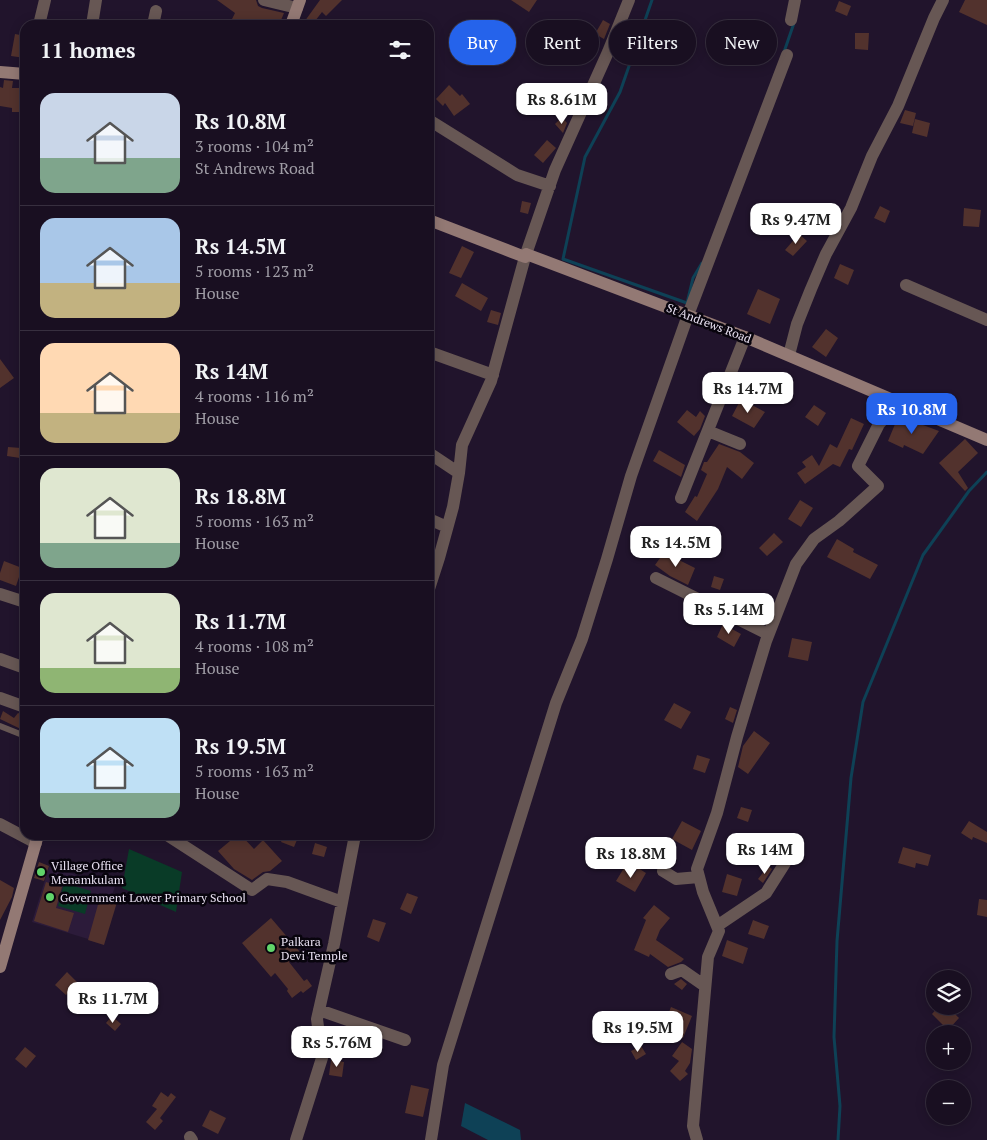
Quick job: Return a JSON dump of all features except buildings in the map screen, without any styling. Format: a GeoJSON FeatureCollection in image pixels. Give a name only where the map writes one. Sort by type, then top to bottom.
{"type":"FeatureCollection","features":[{"type":"Feature","properties":{"kind":"main road"},"geometry":{"type":"LineString","coordinates":[[293,20],[298,4]]}},
{"type":"Feature","properties":{"kind":"main road"},"geometry":{"type":"LineString","coordinates":[[0,72],[20,74]]}},
{"type":"Feature","properties":{"kind":"main road","name":"St Andrews Road"},"geometry":{"type":"LineString","coordinates":[[434,222],[745,337],[987,440]]}},
{"type":"Feature","properties":{"kind":"main road"},"geometry":{"type":"LineString","coordinates":[[0,967],[37,840]]}},
{"type":"Feature","properties":{"kind":"street"},"geometry":{"type":"LineString","coordinates":[[40,20],[45,0]]}},
{"type":"Feature","properties":{"kind":"street"},"geometry":{"type":"LineString","coordinates":[[93,20],[96,0]]}},
{"type":"Feature","properties":{"kind":"street"},"geometry":{"type":"LineString","coordinates":[[264,0],[298,4]]}},
{"type":"Feature","properties":{"kind":"street"},"geometry":{"type":"LineString","coordinates":[[434,555],[448,528],[460,473],[462,445],[493,375],[526,256],[555,170],[629,0]]}},
{"type":"Feature","properties":{"kind":"street"},"geometry":{"type":"LineString","coordinates":[[791,20],[795,0]]}},
{"type":"Feature","properties":{"kind":"street"},"geometry":{"type":"LineString","coordinates":[[789,355],[797,324],[810,289],[826,254],[851,208],[872,156],[898,106],[943,0]]}},
{"type":"Feature","properties":{"kind":"street"},"geometry":{"type":"LineString","coordinates":[[154,20],[156,11]]}},
{"type":"Feature","properties":{"kind":"street"},"geometry":{"type":"LineString","coordinates":[[431,1140],[443,1065],[556,703],[582,639],[608,559],[631,476],[688,315],[787,55]]}},
{"type":"Feature","properties":{"kind":"street"},"geometry":{"type":"LineString","coordinates":[[434,123],[517,175],[550,186]]}},
{"type":"Feature","properties":{"kind":"street"},"geometry":{"type":"LineString","coordinates":[[906,285],[987,320]]}},
{"type":"Feature","properties":{"kind":"street"},"geometry":{"type":"LineString","coordinates":[[682,498],[745,337]]}},
{"type":"Feature","properties":{"kind":"street"},"geometry":{"type":"LineString","coordinates":[[434,354],[493,375]]}},
{"type":"Feature","properties":{"kind":"street"},"geometry":{"type":"LineString","coordinates":[[697,1140],[693,1126],[708,957],[719,931],[702,892],[697,869],[717,813],[736,737],[768,634],[796,564],[814,539],[839,521],[878,486],[858,466],[880,424],[898,402]]}},
{"type":"Feature","properties":{"kind":"street"},"geometry":{"type":"LineString","coordinates":[[708,431],[740,444]]}},
{"type":"Feature","properties":{"kind":"street"},"geometry":{"type":"LineString","coordinates":[[434,456],[460,473]]}},
{"type":"Feature","properties":{"kind":"street"},"geometry":{"type":"LineString","coordinates":[[434,521],[448,528]]}},
{"type":"Feature","properties":{"kind":"street"},"geometry":{"type":"LineString","coordinates":[[656,578],[768,634]]}},
{"type":"Feature","properties":{"kind":"street"},"geometry":{"type":"LineString","coordinates":[[0,594],[20,600]]}},
{"type":"Feature","properties":{"kind":"street"},"geometry":{"type":"LineString","coordinates":[[0,659],[20,666]]}},
{"type":"Feature","properties":{"kind":"street"},"geometry":{"type":"LineString","coordinates":[[0,698],[20,705]]}},
{"type":"Feature","properties":{"kind":"street"},"geometry":{"type":"LineString","coordinates":[[0,824],[20,832]]}},
{"type":"Feature","properties":{"kind":"street"},"geometry":{"type":"LineString","coordinates":[[175,840],[252,890],[267,879],[287,882],[342,902]]}},
{"type":"Feature","properties":{"kind":"street"},"geometry":{"type":"LineString","coordinates":[[296,1140],[322,1058],[317,1019],[354,840]]}},
{"type":"Feature","properties":{"kind":"street"},"geometry":{"type":"LineString","coordinates":[[717,926],[766,894],[785,863]]}},
{"type":"Feature","properties":{"kind":"street"},"geometry":{"type":"LineString","coordinates":[[663,871],[676,879],[699,877]]}},
{"type":"Feature","properties":{"kind":"street"},"geometry":{"type":"LineString","coordinates":[[671,974],[682,970],[705,986]]}},
{"type":"Feature","properties":{"kind":"street"},"geometry":{"type":"LineString","coordinates":[[319,1010],[405,1040]]}},
{"type":"Feature","properties":{"kind":"lane"},"geometry":{"type":"LineString","coordinates":[[0,726],[20,734]]}},
{"type":"Feature","properties":{"kind":"shaded area"},"geometry":{"type":"Polygon","coordinates":[[[49,867],[115,886],[98,942],[32,922],[49,867]]]}},
{"type":"Feature","properties":{"kind":"green space"},"geometry":{"type":"Polygon","coordinates":[[[129,849],[182,872],[176,912],[122,888],[129,849]]]}},
{"type":"Feature","properties":{"kind":"green space"},"geometry":{"type":"Polygon","coordinates":[[[64,883],[91,891],[85,914],[58,906],[64,883]]]}},
{"type":"Feature","properties":{"kind":"water"},"geometry":{"type":"Polygon","coordinates":[[[465,1103],[520,1130],[521,1140],[488,1140],[461,1126],[465,1103]]]}},
{"type":"Feature","properties":{"kind":"waterway"},"geometry":{"type":"LineString","coordinates":[[652,0],[620,92],[585,157],[563,259],[687,303],[693,278],[702,263]]}},
{"type":"Feature","properties":{"kind":"waterway"},"geometry":{"type":"LineString","coordinates":[[784,52],[794,23]]}},
{"type":"Feature","properties":{"kind":"waterway"},"geometry":{"type":"LineString","coordinates":[[838,1140],[840,1106],[834,1037],[837,941],[851,778],[863,702],[923,555],[969,491],[987,472]]}},
{"type":"Feature","properties":{"kind":"place","name":"Village Office Menamkulam"},"geometry":{"type":"Point","coordinates":[41,872]}},
{"type":"Feature","properties":{"kind":"place","name":"Government Lower Primary School"},"geometry":{"type":"Point","coordinates":[50,897]}},
{"type":"Feature","properties":{"kind":"place","name":"Palkara Devi Temple"},"geometry":{"type":"Point","coordinates":[271,948]}}]}
